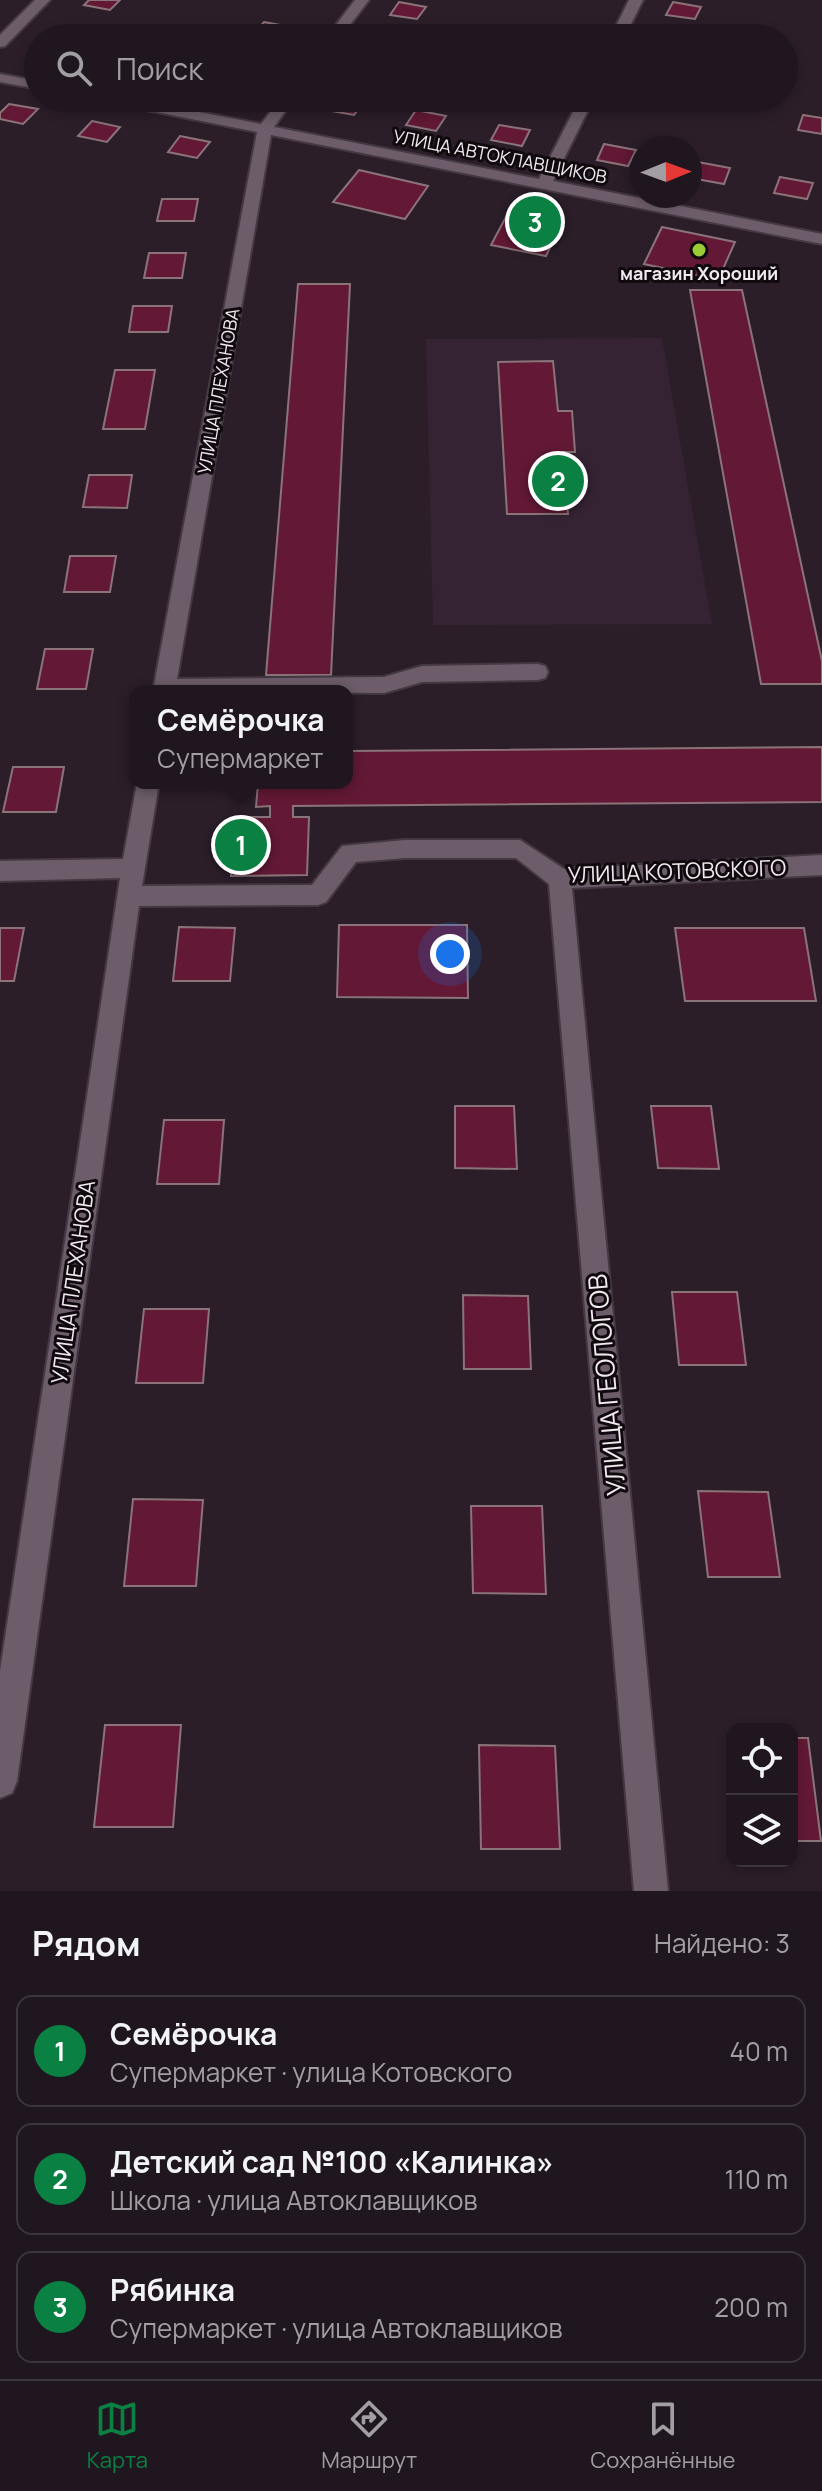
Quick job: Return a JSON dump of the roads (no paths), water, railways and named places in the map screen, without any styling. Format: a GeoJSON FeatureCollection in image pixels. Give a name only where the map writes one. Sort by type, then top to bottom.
{"type":"FeatureCollection","features":[{"type":"Feature","properties":{"kind":"street"},"geometry":{"type":"LineString","coordinates":[[0,43],[43,0]]}},
{"type":"Feature","properties":{"kind":"street"},"geometry":{"type":"LineString","coordinates":[[344,24],[362,0]]}},
{"type":"Feature","properties":{"kind":"street"},"geometry":{"type":"LineString","coordinates":[[624,24],[636,0]]}},
{"type":"Feature","properties":{"kind":"street"},"geometry":{"type":"LineString","coordinates":[[0,78],[24,82]]}},
{"type":"Feature","properties":{"kind":"street","name":"УЛИЦА АВТОКЛАВЩИКОВ"},"geometry":{"type":"LineString","coordinates":[[177,112],[822,239]]}},
{"type":"Feature","properties":{"kind":"street","name":"УЛИЦА ПЛЕХАНОВА"},"geometry":{"type":"LineString","coordinates":[[166,685],[265,129],[278,112]]}},
{"type":"Feature","properties":{"kind":"street"},"geometry":{"type":"LineString","coordinates":[[543,186],[580,112]]}},
{"type":"Feature","properties":{"kind":"street"},"geometry":{"type":"LineString","coordinates":[[353,686],[384,685],[422,674],[538,672]]}},
{"type":"Feature","properties":{"kind":"street","name":"УЛИЦА ПЛЕХАНОВА"},"geometry":{"type":"LineString","coordinates":[[0,1781],[147,789]]}},
{"type":"Feature","properties":{"kind":"street","name":"УЛИЦА КОТОВСКОГО"},"geometry":{"type":"LineString","coordinates":[[129,896],[318,895],[350,853],[405,849],[520,849],[560,879],[822,865]]}},
{"type":"Feature","properties":{"kind":"street"},"geometry":{"type":"LineString","coordinates":[[0,871],[133,868]]}},
{"type":"Feature","properties":{"kind":"street","name":"УЛИЦА ГЕОЛОГОВ"},"geometry":{"type":"LineString","coordinates":[[560,879],[651,1891]]}},
{"type":"Feature","properties":{"kind":"place","name":"Рябинка"},"geometry":{"type":"Point","coordinates":[535,222]}},
{"type":"Feature","properties":{"kind":"place","name":"магазин Хороший"},"geometry":{"type":"Point","coordinates":[699,250]}},
{"type":"Feature","properties":{"kind":"place","name":"Детский сад №100 «Калинка»"},"geometry":{"type":"Point","coordinates":[558,481]}},
{"type":"Feature","properties":{"kind":"place","name":"Семёрочка"},"geometry":{"type":"Point","coordinates":[241,845]}}]}
